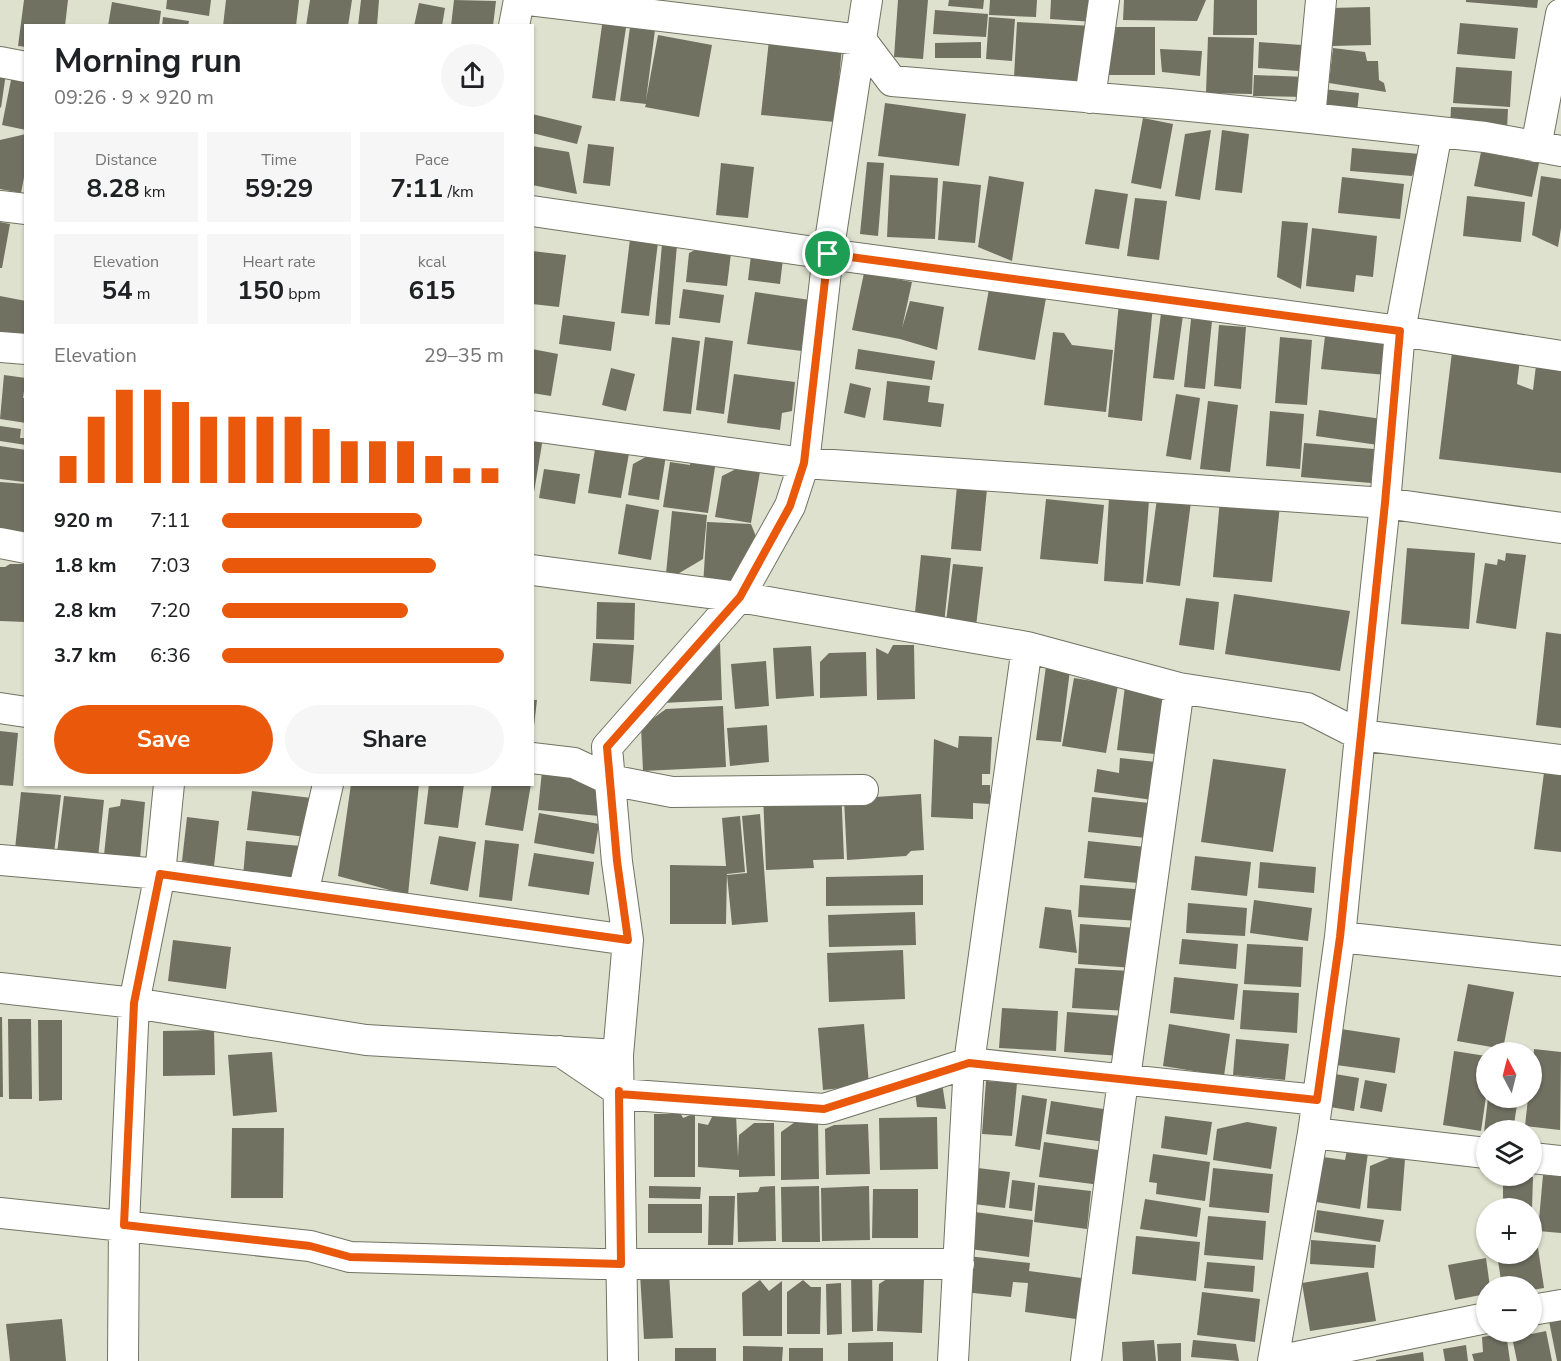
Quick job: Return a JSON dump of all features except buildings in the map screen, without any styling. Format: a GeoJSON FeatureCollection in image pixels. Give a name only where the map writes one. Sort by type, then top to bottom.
{"type":"FeatureCollection","features":[{"type":"Feature","properties":{"kind":"street"},"geometry":{"type":"LineString","coordinates":[[514,24],[519,0]]}},
{"type":"Feature","properties":{"kind":"street"},"geometry":{"type":"LineString","coordinates":[[529,0],[861,40],[892,81],[1310,118],[1485,137],[1549,149],[1561,14]]}},
{"type":"Feature","properties":{"kind":"street"},"geometry":{"type":"LineString","coordinates":[[623,1361],[618,1055],[628,940],[617,861],[607,747],[740,597],[790,506],[804,463],[828,254],[867,0]]}},
{"type":"Feature","properties":{"kind":"street"},"geometry":{"type":"LineString","coordinates":[[1090,98],[1104,0]]}},
{"type":"Feature","properties":{"kind":"street"},"geometry":{"type":"LineString","coordinates":[[1310,118],[1321,0]]}},
{"type":"Feature","properties":{"kind":"street"},"geometry":{"type":"LineString","coordinates":[[0,62],[24,67]]}},
{"type":"Feature","properties":{"kind":"street"},"geometry":{"type":"LineString","coordinates":[[1437,132],[1400,331],[1385,503],[1340,937],[1312,1133],[1275,1361],[1476,1320]]}},
{"type":"Feature","properties":{"kind":"street"},"geometry":{"type":"LineString","coordinates":[[0,206],[24,209]]}},
{"type":"Feature","properties":{"kind":"street"},"geometry":{"type":"LineString","coordinates":[[534,211],[828,254],[1400,331],[1561,356]]}},
{"type":"Feature","properties":{"kind":"street"},"geometry":{"type":"LineString","coordinates":[[0,347],[24,348]]}},
{"type":"Feature","properties":{"kind":"street"},"geometry":{"type":"LineString","coordinates":[[534,426],[804,463],[1385,503],[1561,528]]}},
{"type":"Feature","properties":{"kind":"street"},"geometry":{"type":"LineString","coordinates":[[0,543],[24,548]]}},
{"type":"Feature","properties":{"kind":"street"},"geometry":{"type":"LineString","coordinates":[[534,570],[740,597],[1027,647],[1179,688],[1307,708],[1360,735],[1561,760]]}},
{"type":"Feature","properties":{"kind":"street"},"geometry":{"type":"LineString","coordinates":[[953,1361],[969,1063],[1027,647]]}},
{"type":"Feature","properties":{"kind":"street"},"geometry":{"type":"LineString","coordinates":[[1086,1361],[1123,1080],[1179,688]]}},
{"type":"Feature","properties":{"kind":"street"},"geometry":{"type":"LineString","coordinates":[[0,708],[24,712]]}},
{"type":"Feature","properties":{"kind":"street"},"geometry":{"type":"LineString","coordinates":[[534,758],[573,763],[610,780],[672,792],[863,790]]}},
{"type":"Feature","properties":{"kind":"street"},"geometry":{"type":"LineString","coordinates":[[123,1361],[124,1225],[134,1003],[160,874],[169,786]]}},
{"type":"Feature","properties":{"kind":"street"},"geometry":{"type":"LineString","coordinates":[[303,894],[328,786]]}},
{"type":"Feature","properties":{"kind":"street"},"geometry":{"type":"LineString","coordinates":[[0,860],[160,874],[628,940]]}},
{"type":"Feature","properties":{"kind":"street"},"geometry":{"type":"LineString","coordinates":[[1340,937],[1561,961]]}},
{"type":"Feature","properties":{"kind":"street"},"geometry":{"type":"LineString","coordinates":[[0,988],[134,1003],[366,1040],[618,1055]]}},
{"type":"Feature","properties":{"kind":"street"},"geometry":{"type":"LineString","coordinates":[[560,1052],[619,1091],[619,1094],[824,1109],[969,1063],[1317,1100]]}},
{"type":"Feature","properties":{"kind":"street"},"geometry":{"type":"LineString","coordinates":[[1312,1133],[1476,1152]]}},
{"type":"Feature","properties":{"kind":"street"},"geometry":{"type":"LineString","coordinates":[[1542,1159],[1561,1161]]}},
{"type":"Feature","properties":{"kind":"street"},"geometry":{"type":"LineString","coordinates":[[0,1213],[310,1246],[350,1257],[621,1264],[959,1264]]}},
{"type":"Feature","properties":{"kind":"street"},"geometry":{"type":"LineString","coordinates":[[1542,1308],[1561,1305]]}},
{"type":"Feature","properties":{"kind":"route"},"geometry":{"type":"LineString","coordinates":[[828,254],[804,463],[790,506],[740,597],[607,747],[617,861],[628,940],[160,874],[134,1003],[124,1225],[310,1246],[350,1257],[621,1264],[619,1091],[619,1094],[824,1109],[969,1063],[1317,1100],[1340,937],[1385,503],[1400,331],[828,254]]}}]}
